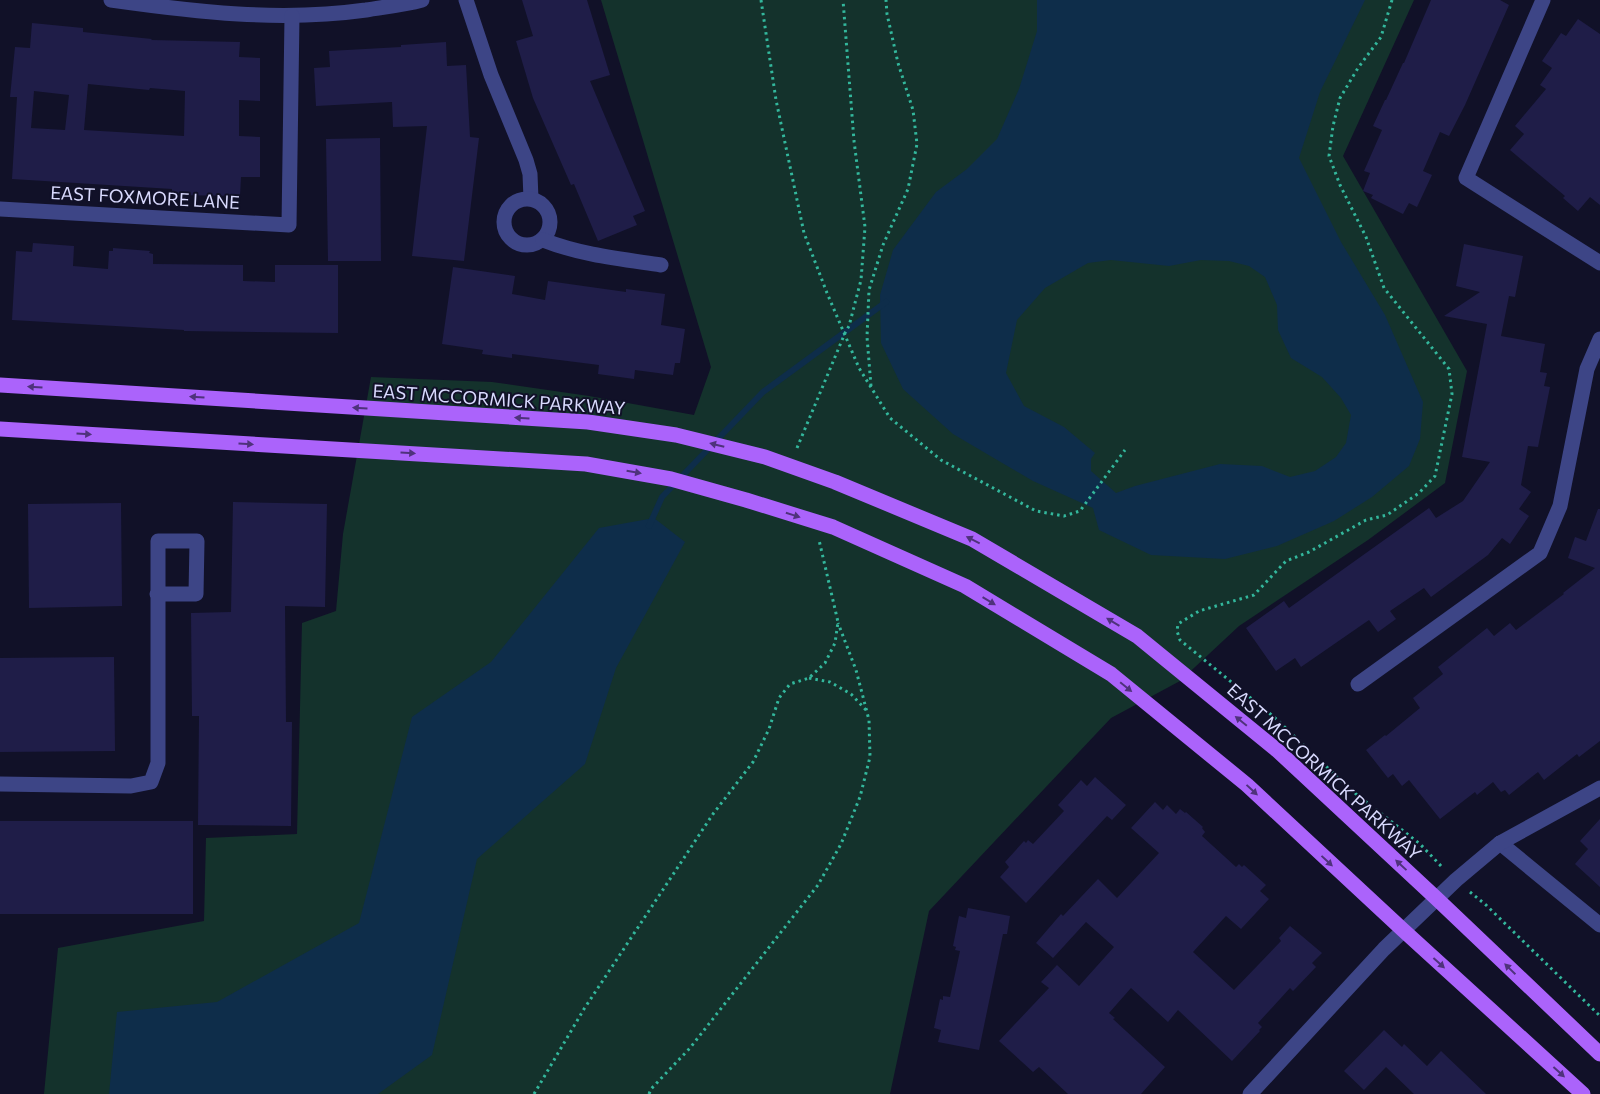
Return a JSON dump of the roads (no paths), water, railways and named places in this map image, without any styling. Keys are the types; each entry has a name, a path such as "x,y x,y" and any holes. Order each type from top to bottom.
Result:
{"main road":[{"name":"EAST MCCORMICK PARKWAY","path":"0,385 588,422 676,435 765,457 972,538 1137,636 1278,751 1600,1054"},
{"path":"0,429 586,464 670,479 833,527 965,586 1111,674 1247,785 1583,1094"}],"street":[{"path":"111,0 234,15 292,16 338,14 390,7 422,0"},
{"path":"466,0 491,75 526,160 530,174 531,199"},
{"path":"1544,0 1466,178 1600,263"},
{"name":"EAST FOXMORE LANE","path":"0,209 289,225 292,16"},
{"path":"531,199 542,204 548,210 550,226 548,234 543,240 528,246 520,245 512,241 504,228 505,214 508,208 521,200 531,199"},
{"path":"543,240 584,254 661,265"},
{"path":"1358,684 1540,553 1560,506 1587,369 1600,339"},
{"path":"0,784 131,786 151,782 158,763 157,594"},
{"path":"1250,1094 1403,930 1456,880 1500,843 1600,788"},
{"path":"1500,843 1600,925"}],"water":[{"path":"1037,0 1365,0 1320,92 1299,158 1341,242 1385,315 1423,402 1420,439 1409,466 1372,497 1334,521 1277,546 1225,559 1151,555 1099,530 1093,508 1033,481 953,434 903,389 881,343 880,295 893,250 936,192 967,169 997,139 1019,89 1037,31","holes":["1111,260 1169,266 1201,260 1229,261 1249,266 1265,277 1277,305 1278,330 1291,358 1322,377 1341,398 1351,415 1346,443 1336,457 1315,471 1290,477 1262,466 1220,464 1135,486 1116,493 1091,471 1091,459 1095,453 1064,427 1024,406 1006,373 1017,320 1045,288 1088,263"]},
{"path":"654,518 685,542 616,668 585,764 477,859 432,1055 378,1094 109,1094 117,1012 217,1002 359,923 412,717 491,662 599,528"}],"waterway":[{"path":"649,526 662,497 763,392 886,302"}]}
